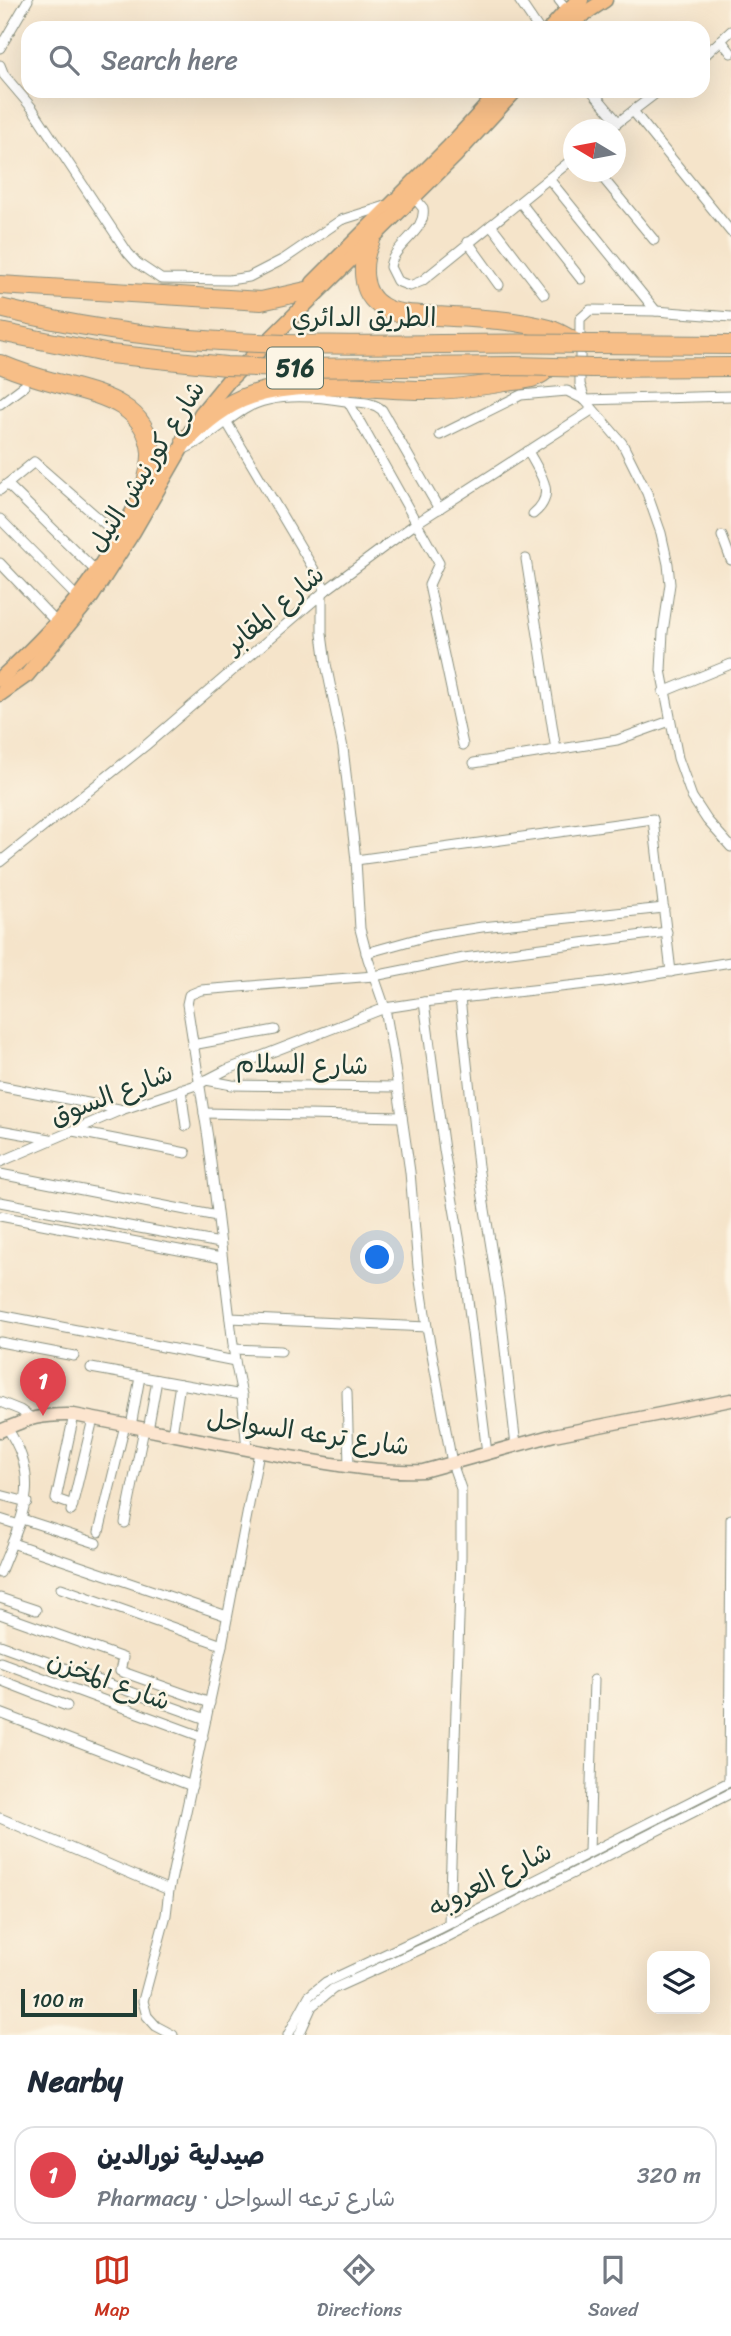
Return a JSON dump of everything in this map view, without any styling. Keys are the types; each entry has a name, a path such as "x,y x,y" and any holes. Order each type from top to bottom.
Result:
{"highway":[{"path":"370,240 365,252 364,279 374,300 380,306 395,313 478,319 548,328 584,344"},
{"path":"0,285 261,301 306,291"},
{"name":"الطريق الدائري","path":"0,308 96,328 221,342 731,345"},
{"name":"الطريق الدائري","path":"0,332 110,354 226,366 731,367"},
{"path":"0,364 38,378 107,396 128,410 144,430 149,442 151,455 142,495"},
{"path":"181,446 209,417 230,404 252,395 279,389 474,388 539,376 549,367"}],"main road":[{"path":"555,21 563,5 581,0"},
{"path":"574,21 605,0"},
{"name":"شارع كورنيش النيل","path":"0,694 27,675 32,659 97,572 202,397 449,147 494,98"},
{"name":"شارع كورنيش النيل","path":"0,678 32,659 102,582 201,414 228,381 455,156 509,98"},
{"name":"شارع ترعه السواحل","path":"4,1429 30,1417 74,1415 253,1450 401,1472 424,1471 593,1426 731,1399"}],"street":[{"path":"1,45 28,0"},
{"path":"519,0 533,21"},
{"path":"710,50 731,31"},
{"path":"721,40 731,53"},
{"path":"0,65 4,75 21,95"},
{"path":"24,98 128,253 137,263 161,279 229,280 249,277 284,258 341,220 390,204"},
{"path":"598,98 615,119"},
{"path":"622,119 650,98"},
{"path":"633,111 731,232"},
{"path":"413,196 422,206 424,216 391,260 390,267 397,281 410,286 416,284 563,167"},
{"path":"549,179 656,311"},
{"path":"606,182 654,240"},
{"path":"520,202 581,279"},
{"path":"491,225 544,294"},
{"path":"468,242 499,285"},
{"path":"731,317 656,311 590,310 580,319 580,384 585,400 622,443 632,459 661,533 668,564 670,584 661,652 663,692 678,758 692,797 707,820 731,847"},
{"path":"0,404 24,386"},
{"path":"440,435 521,395 567,391 585,400 731,396"},
{"path":"181,446 193,446 247,407 270,400 324,398 373,404 382,410 439,509"},
{"path":"348,401 439,563 429,585 463,745"},
{"name":"شارع المقابر","path":"0,862 145,746 324,592 415,524 592,410"},
{"path":"226,421 324,592 322,634 343,748 356,860 359,918 366,953 385,1009 410,1172 418,1267 427,1327 452,1463 461,1489 449,1923"},
{"path":"528,451 547,492 541,508 533,514"},
{"path":"97,572 3,487 32,462 119,536"},
{"path":"0,519 78,598"},
{"path":"722,536 731,561"},
{"path":"526,559 556,750"},
{"path":"0,563 57,623"},
{"path":"663,692 731,664"},
{"path":"474,763 617,740 670,721"},
{"path":"356,860 650,818 655,821 671,972"},
{"path":"366,953 430,935 469,929 664,908"},
{"path":"173,2035 156,2026 147,2016 143,2001 166,1915 169,1890 228,1616 253,1450 233,1349 202,1082 192,1045 188,995 192,992 374,976 464,958 667,932"},
{"path":"202,1082 237,1065 385,1009 731,962"},
{"path":"460,998 478,1166 499,1297 516,1446"},
{"path":"424,1002 444,1150 463,1260 487,1453"},
{"path":"192,1045 275,1030"},
{"name":"شارع السلام","path":"202,1082 244,1086 398,1087"},
{"name":"شارع السوق","path":"1,1161 121,1110 202,1082"},
{"path":"0,1086 121,1110"},
{"path":"181,1089 186,1126"},
{"path":"204,1113 402,1117"},
{"path":"0,1130 51,1140"},
{"path":"71,1130 186,1153"},
{"path":"0,1174 217,1216"},
{"path":"0,1202 219,1243"},
{"path":"0,1216 221,1258"},
{"path":"0,1315 235,1362"},
{"path":"230,1318 427,1327"},
{"path":"0,1342 74,1356"},
{"path":"233,1349 281,1351"},
{"path":"91,1368 242,1395"},
{"path":"99,1532 140,1377"},
{"path":"125,1523 158,1380"},
{"path":"172,1434 180,1384"},
{"path":"347,1392 349,1466"},
{"path":"0,1402 30,1417"},
{"path":"74,1415 56,1499 72,1508 93,1419"},
{"path":"0,1573 2,1561 12,1543 27,1502 28,1486 23,1455 4,1429"},
{"path":"0,1495 27,1502"},
{"path":"0,1520 20,1522 96,1543"},
{"path":"730,1781 731,1520"},
{"path":"12,1543 228,1616"},
{"path":"61,1588 222,1645"},
{"path":"0,1598 36,1610"},
{"path":"0,1614 123,1658 120,1671 210,1703"},
{"path":"0,1645 206,1719"},
{"name":"شارع المخزن","path":"0,1662 202,1737"},
{"path":"0,1680 67,1706"},
{"path":"590,1852 594,1680"},
{"path":"0,1713 192,1786"},
{"name":"شارع العروبه","path":"299,2035 312,2006 333,1989 441,1940 692,1807 730,1781"},
{"name":"شارع العروبه","path":"288,2035 301,2007 326,1982 439,1929 590,1852 692,1807 731,1793"},
{"path":"0,1818 169,1890"},
{"path":"439,1929 441,1940"}],"place":[{"name":"صيدلية نورالدين","path":"43,1416"}]}
